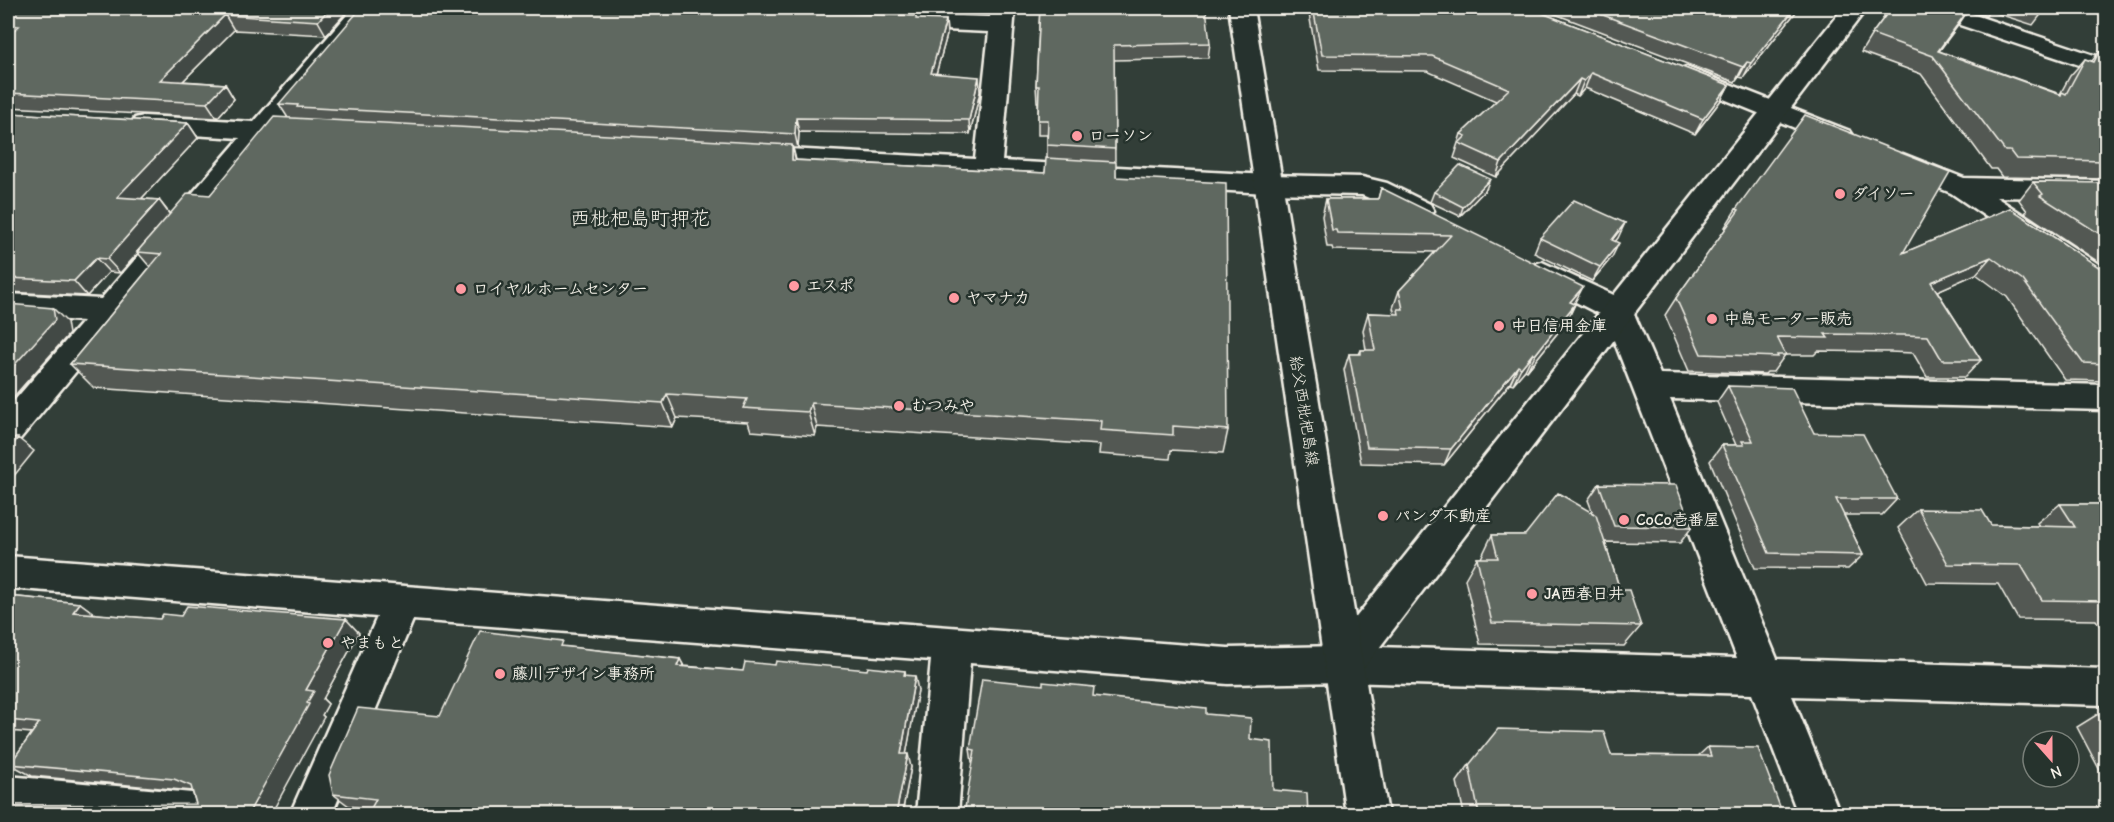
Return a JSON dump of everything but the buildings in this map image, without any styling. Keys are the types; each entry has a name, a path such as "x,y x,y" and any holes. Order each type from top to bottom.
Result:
{"street":[{"path":"8,430 365,8"},
{"name":"給父西枇杷島線","path":"1241,8 1367,814"},
{"path":"1343,664 1855,8"},
{"path":"1932,8 2106,67"},
{"path":"879,20 1002,16 988,169"},
{"path":"1660,65 1776,110 1961,187 2106,283"},
{"path":"123,123 332,134"},
{"path":"729,155 1268,184 1362,186 1377,189 1446,224"},
{"path":"1961,187 2106,190"},
{"path":"1517,259 1618,310 1819,814"},
{"path":"8,305 108,311"},
{"path":"1648,386 2106,397"},
{"path":"8,572 1228,666 1343,664 2106,687"},
{"path":"312,814 402,602"},
{"path":"937,814 952,644"},
{"path":"8,797 192,814"}],"place":[{"name":"ローソン","path":"1077,136"},
{"name":"ダイソー","path":"1840,194"},
{"name":"エスポ","path":"794,286"},
{"name":"ロイヤルホームセンター","path":"461,289"},
{"name":"ヤマナカ","path":"954,298"},
{"name":"中島モーター販売","path":"1712,319"},
{"name":"中日信用金庫","path":"1499,326"},
{"name":"むつみや","path":"899,406"},
{"name":"パンダ不動産","path":"1383,516"},
{"name":"CoCo壱番屋","path":"1624,520"},
{"name":"JA西春日井","path":"1532,594"},
{"name":"やまもと","path":"328,643"},
{"name":"藤川デザイン事務所","path":"500,674"}],"district":[{"name":"西枇杷島町押花","path":"640,218"}]}
